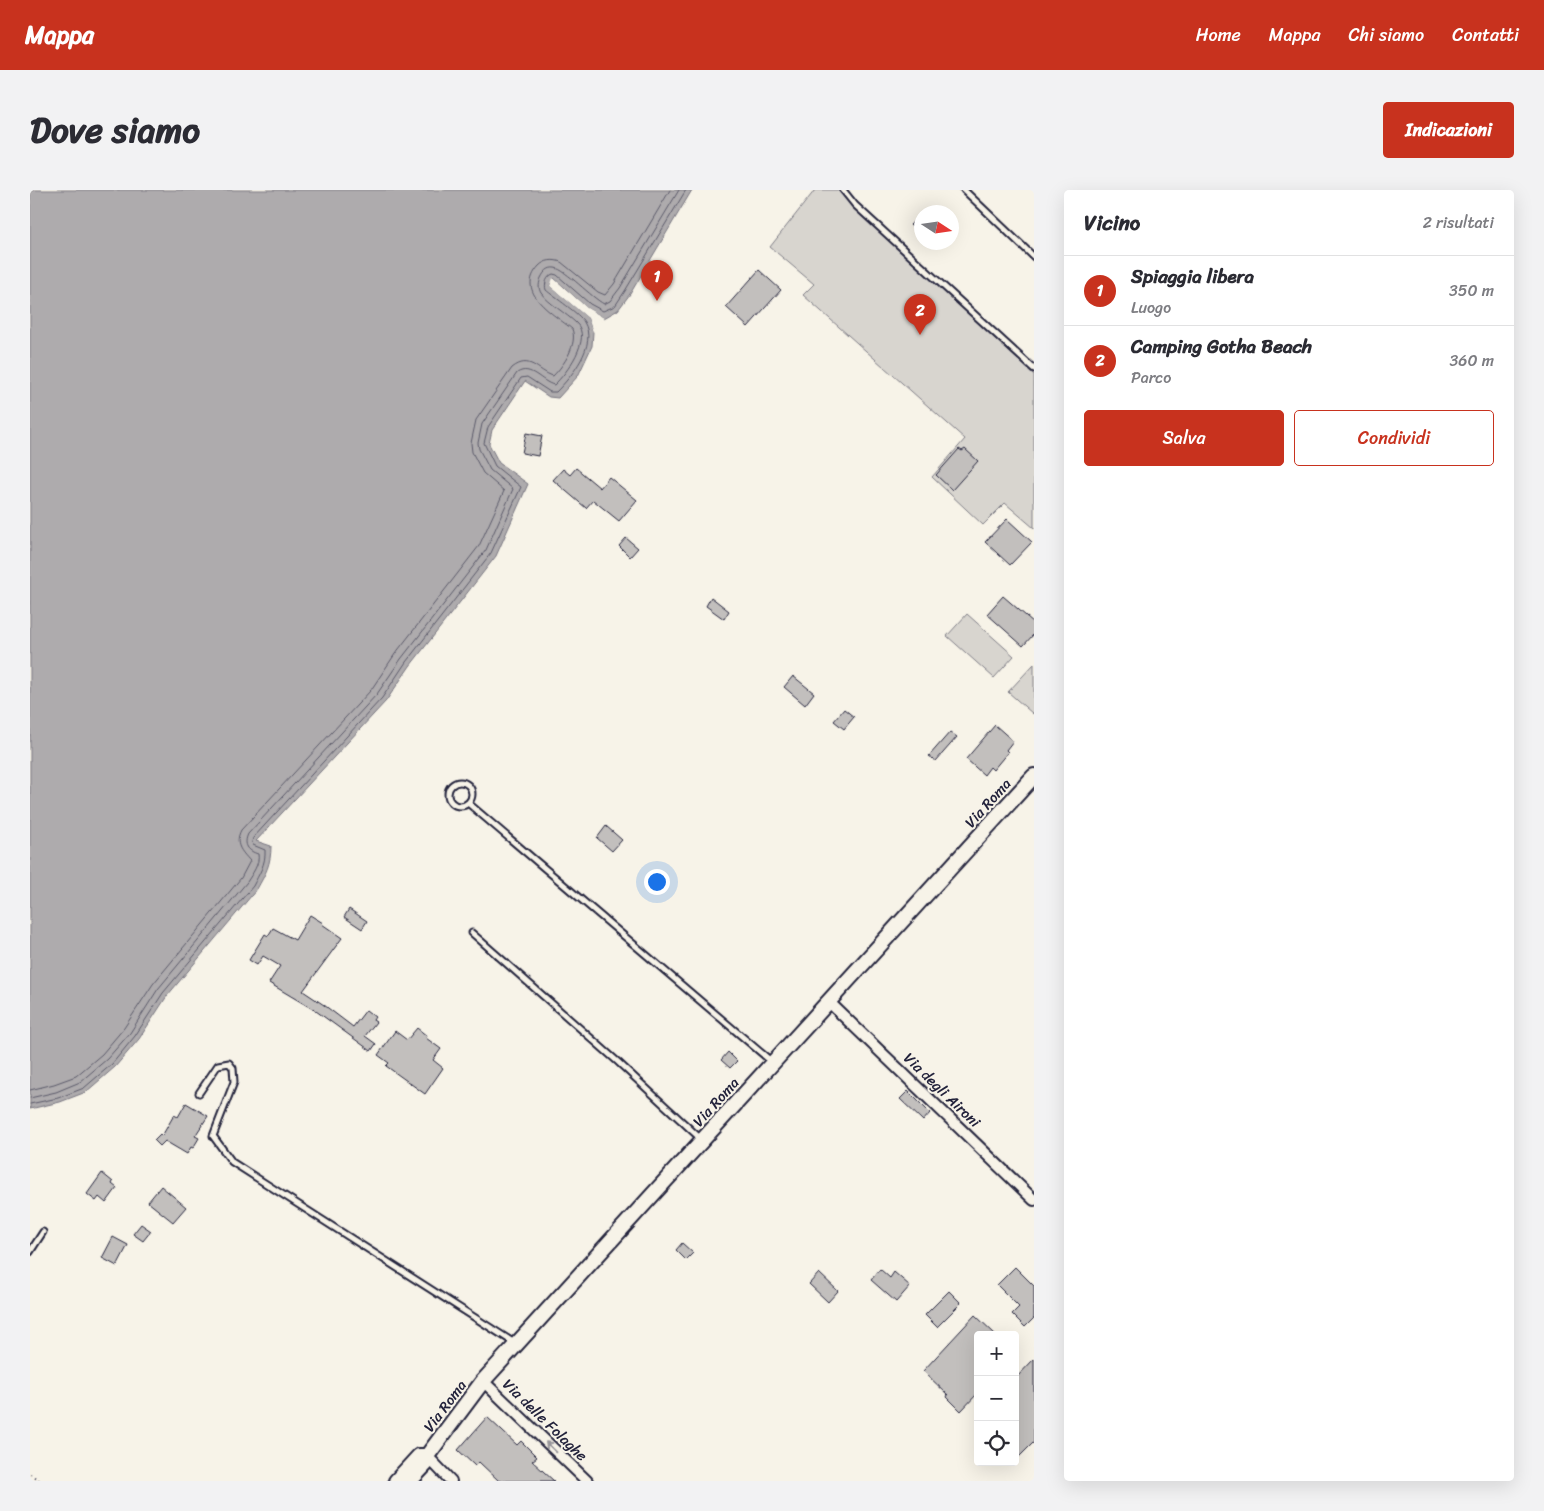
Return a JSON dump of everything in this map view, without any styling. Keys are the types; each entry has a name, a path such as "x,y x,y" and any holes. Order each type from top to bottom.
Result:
{"street":[{"name":"Via Roma","path":"410,1481 426,1464 428,1456 483,1381 1034,776"},
{"name":"Via degli Aironi","path":"829,1002 1034,1200"},
{"name":"Via delle Folaghe","path":"483,1381 586,1481"},
{"name":"Via Roma","path":"396,1481 419,1456 428,1456"},
{"path":"428,1456 451,1481"}],"lane":[{"path":"843,190 855,205 1034,369"},
{"path":"964,190 1034,257"},
{"path":"459,781 470,787 472,795 468,803 458,806 451,802 447,795 451,785 459,781"},
{"path":"468,803 774,1063"},
{"path":"472,933 703,1140"},
{"path":"199,1092 218,1065 229,1064 233,1068 234,1082 213,1136 232,1162 516,1345"},
{"path":"30,1252 43,1232"}],"path":[{"path":"30,1474 40,1481"}],"shaded area":[{"path":"815,190 837,190 1034,375 1034,528 1005,503 983,525 932,477 965,439 803,295 814,284 770,247"},
{"path":"967,614 1014,656 994,678 947,636"},
{"path":"1034,664 1034,713 1033,714 1008,692"}],"water":[{"path":"30,190 692,190 630,294 618,310 604,318 587,308 554,278 550,286 588,318 593,332 592,346 578,376 558,398 549,397 525,381 492,430 489,444 499,463 528,484 496,556 410,666 386,701 256,841 271,846 267,868 257,889 167,996 139,1039 115,1067 86,1092 60,1102 30,1109"}],"pier":[{"path":"553,278 587,308 604,318 602,320 586,310 554,282 553,285 590,316 595,330 593,332 588,318 550,286"}],"building":[{"path":"759,270 781,290 748,327 726,307"},
{"path":"526,433 542,436 538,456 522,453"},
{"path":"959,449 962,451 965,449 978,461 952,490 936,475"},
{"path":"576,468 600,488 609,477 637,500 619,521 593,500 586,508 553,480 563,469 570,475"},
{"path":"1007,519 1032,542 1010,565 985,542"},
{"path":"626,538 638,548 630,557 619,546"},
{"path":"1003,596 1034,623 1034,634 1023,646 987,614"},
{"path":"711,597 729,611 724,619 706,606"},
{"path":"793,676 814,693 805,705 784,687"},
{"path":"844,709 854,717 844,729 834,721"},
{"path":"995,725 1013,741 1006,750 1008,752 993,770 990,767 984,775 966,759"},
{"path":"950,732 957,737 936,761 929,756"},
{"path":"606,826 622,840 612,851 597,838"},
{"path":"349,909 367,921 362,929 344,917"},
{"path":"310,915 342,938 303,991 353,1027 366,1010 375,1017 373,1020 376,1022 365,1036 376,1044 371,1051 316,1011 269,983 280,966 263,956 257,965 249,960 265,934 268,936 273,928 295,940"},
{"path":"417,1028 427,1036 426,1038 441,1049 433,1060 443,1068 425,1094 386,1066 389,1063 378,1055 395,1031 407,1040"},
{"path":"728,1052 737,1061 730,1068 721,1060"},
{"path":"908,1091 930,1113 923,1121 900,1099"},
{"path":"186,1103 208,1116 195,1136 199,1138 187,1154 165,1141 160,1146 154,1140 160,1134 162,1136 174,1115 178,1117"},
{"path":"102,1173 117,1188 106,1203 99,1197 96,1201 87,1194"},
{"path":"161,1186 186,1207 173,1222 148,1202"},
{"path":"141,1224 151,1231 143,1241 133,1234"},
{"path":"113,1237 128,1245 117,1266 102,1258"},
{"path":"682,1243 693,1253 686,1260 676,1250"},
{"path":"1015,1267 1034,1286 1034,1318 1025,1327 1012,1314 1019,1307 997,1285"},
{"path":"880,1269 890,1278 894,1272 910,1286 896,1302 871,1280"},
{"path":"819,1273 838,1291 828,1302 809,1284"},
{"path":"949,1291 961,1303 937,1327 925,1315"},
{"path":"975,1315 992,1331 974,1331 974,1397 961,1411 947,1397 948,1395 923,1371"},
{"path":"1034,1359 1034,1442 1019,1457 1019,1376"},
{"path":"487,1417 517,1445 521,1441 537,1457 532,1461 554,1481 499,1481 479,1462 475,1466 458,1450"}],"place":[{"name":"Spiaggia libera","path":"657,301"},
{"name":"Camping Gotha Beach","path":"920,335"}]}
